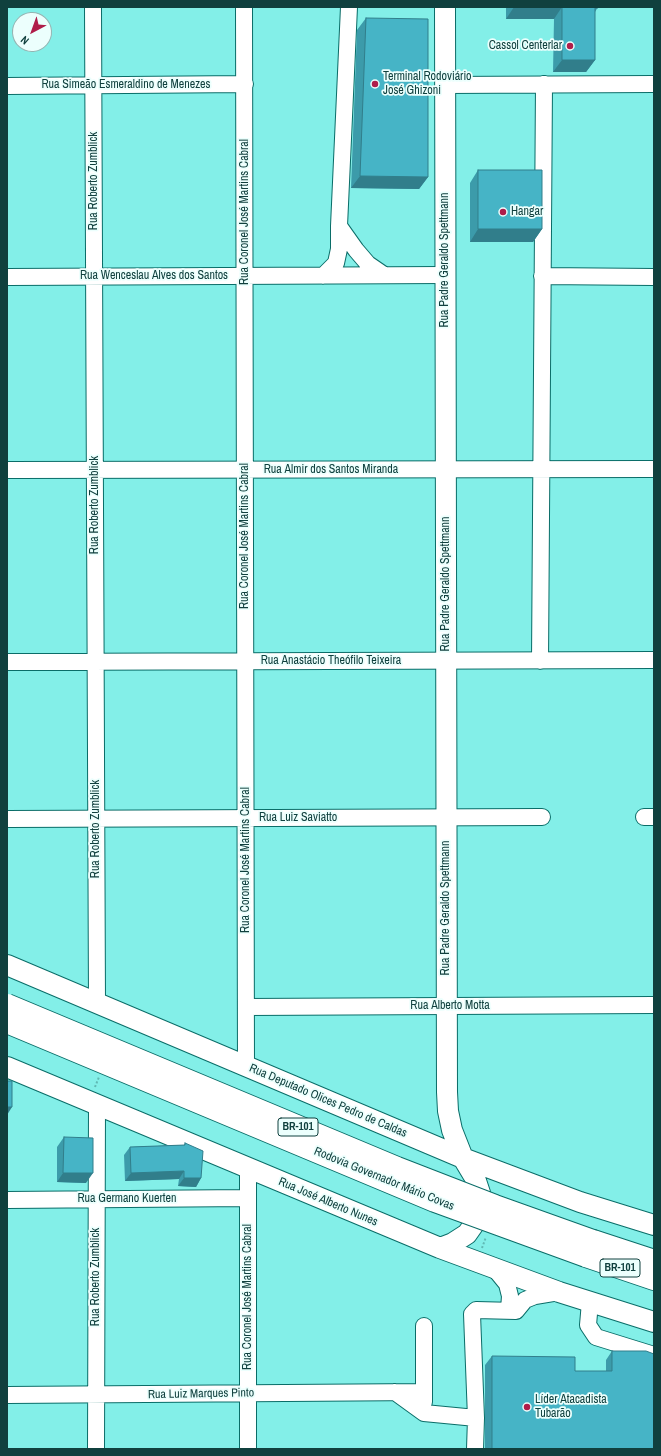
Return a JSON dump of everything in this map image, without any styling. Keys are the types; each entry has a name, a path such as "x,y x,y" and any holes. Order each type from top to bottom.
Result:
{"highway":[{"name":"Rodovia Governador Mário Covas","path":"7,1005 397,1168 496,1206 654,1279"},
{"name":"Rodovia Governador Mário Covas","path":"7,1022 435,1201 590,1249 654,1261"}],"main road":[{"name":"Rua Padre Geraldo Spettmann","path":"440,1248 453,1244 467,1234 474,1224 480,1209 480,1193 475,1178 463,1158 452,1130 448,1111 446,1006 445,7"},
{"name":"Rua Deputado Olices Pedro de Caldas","path":"7,965 463,1158 580,1202 654,1225"},
{"name":"Rua José Alberto Nunes","path":"7,1067 440,1248 559,1292 654,1322"}],"street":[{"name":"Rua Roberto Zumblick","path":"93,7 97,1003"},
{"name":"Rua Coronel José Martins Cabral","path":"244,7 246,1066"},
{"path":"323,276 336,263 339,249 349,7"},
{"name":"Rua Simeão Esmeraldino de Menezes","path":"7,86 245,84"},
{"path":"540,661 544,84"},
{"path":"445,85 654,84"},
{"path":"339,226 368,264 384,276"},
{"name":"Rua Wenceslau Alves dos Santos","path":"7,277 445,275"},
{"path":"542,276 654,277"},
{"name":"Rua Almir dos Santos Miranda","path":"7,470 654,469"},
{"name":"Rua Anastácio Theófilo Teixeira","path":"7,662 654,660"},
{"name":"Rua Luiz Saviatto","path":"7,820 542,818"},
{"name":"Rua Alberto Motta","path":"246,1007 654,1005"},
{"name":"Rua Roberto Zumblick","path":"96,1449 97,1105"},
{"name":"Rua Coronel José Martins Cabral","path":"248,1168 248,1449"},
{"name":"Rua Germano Kuerten","path":"7,1200 248,1198"},
{"path":"494,1268 507,1284 512,1310"},
{"path":"475,1449 476,1418 472,1314 476,1310 512,1310 525,1300 534,1296 559,1292"},
{"path":"590,1302 588,1325 596,1337 654,1355"},
{"path":"424,1326 424,1413"},
{"path":"395,1392 424,1413 476,1418"},
{"name":"Rua Luiz Marques Pinto","path":"7,1395 424,1392"}],"building":[{"path":"562,7 598,7 595,8 595,60 562,60"},
{"path":"366,18 428,19 428,177 360,176"},
{"name":"Hangar","path":"478,170 542,170 542,229 478,229"},
{"path":"7,1081 12,1081 12,1107 7,1107"},
{"path":"64,1137 93,1138 93,1173 63,1173"},
{"path":"185,1143 203,1151 201,1178 184,1178 184,1171 131,1173 130,1147 185,1145"},
{"path":"612,1351 646,1351 654,1354 654,1449 492,1449 492,1356 575,1357 575,1371 612,1371"}],"place":[{"name":"Cassol Centerlar","path":"570,46"},
{"name":"Terminal Rodoviário José Ghizoni","path":"375,84"},
{"name":"Hangar","path":"503,212"},
{"name":"Líder Atacadista Tubarão","path":"527,1407"}]}
